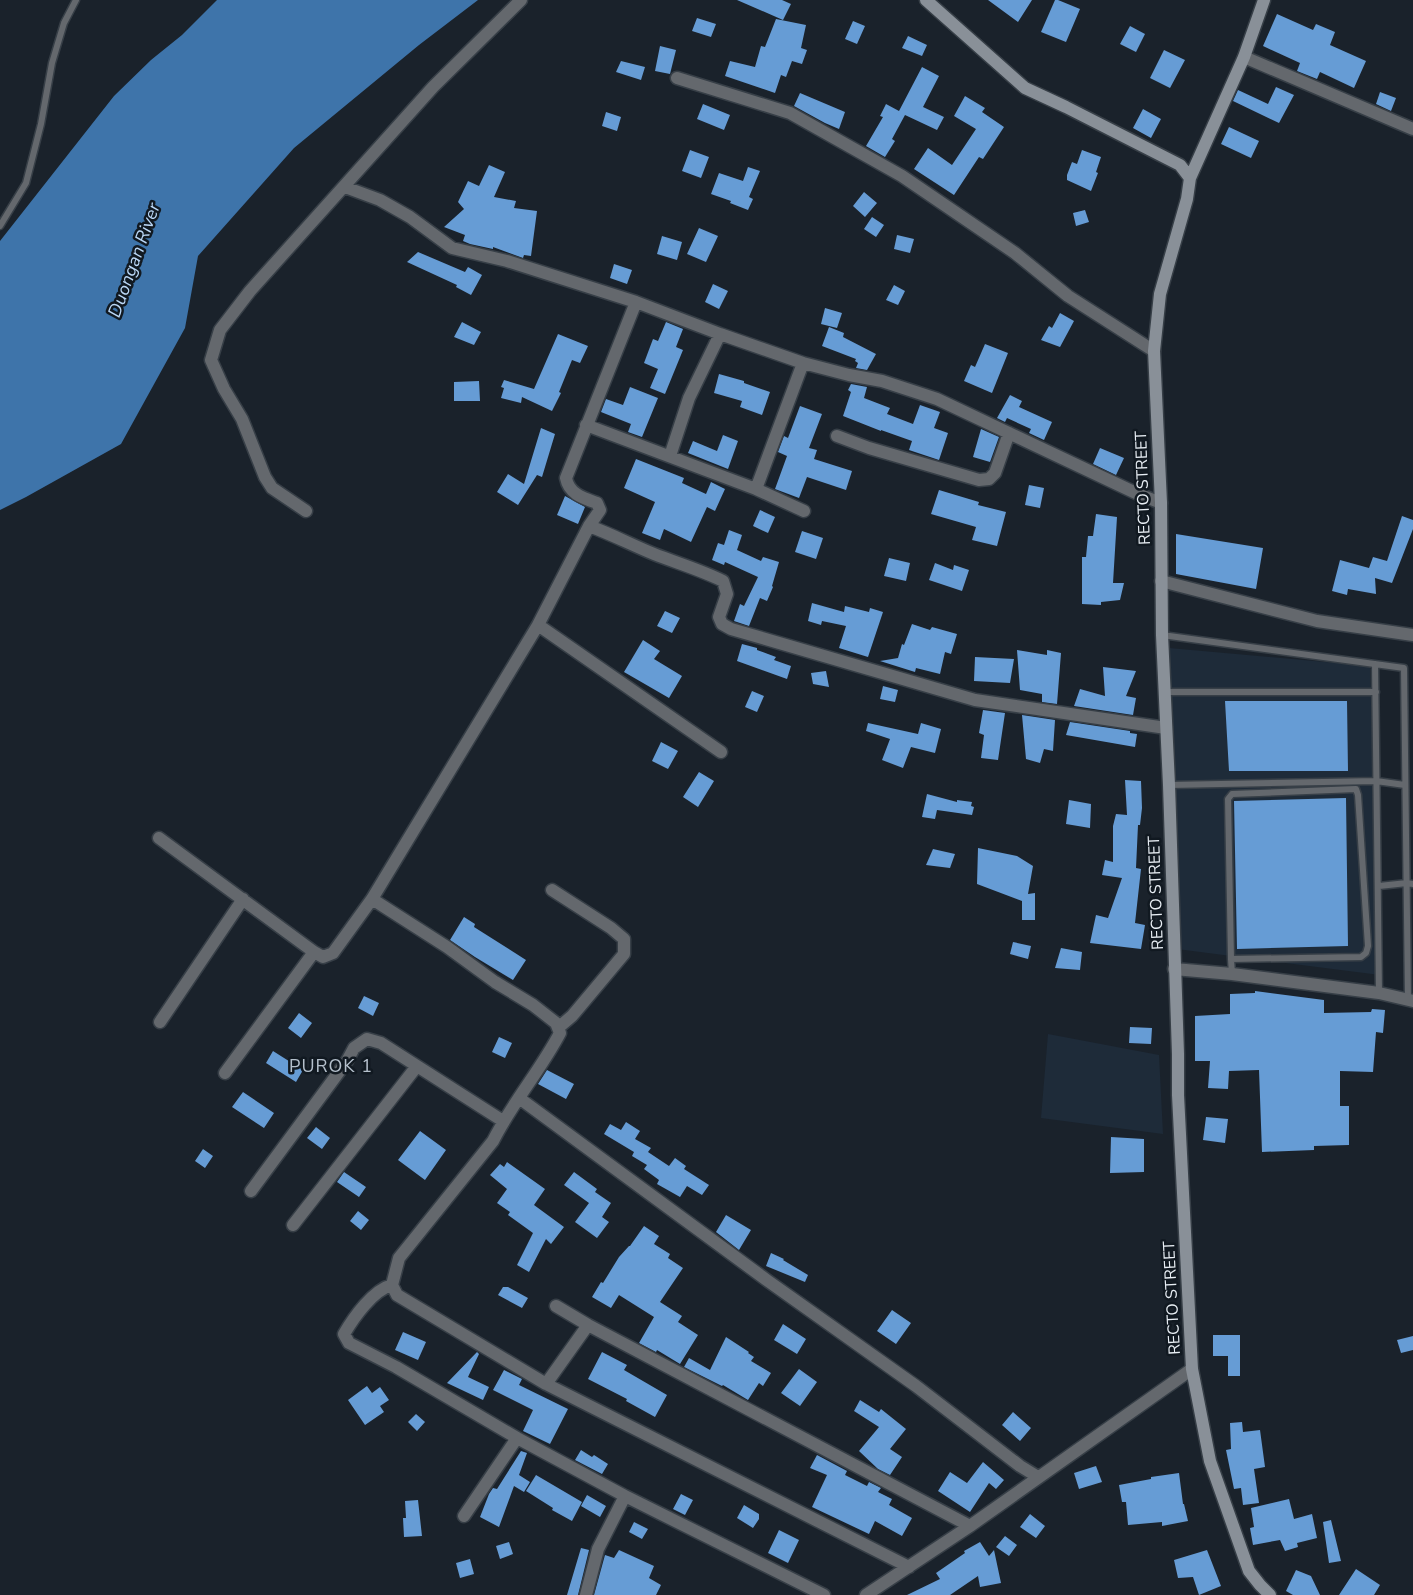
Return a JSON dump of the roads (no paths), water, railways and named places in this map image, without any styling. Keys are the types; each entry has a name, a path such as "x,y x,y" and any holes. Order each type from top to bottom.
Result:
{"street":[{"path":"306,510 272,488 242,419 224,389 211,360 220,330 250,291 433,87 521,0"},
{"name":"RECTO STREET","path":"1264,0 1244,57 1190,178 1187,199 1160,294 1154,351 1162,503 1162,635 1169,784 1178,1105 1192,1369 1210,1461 1249,1571 1270,1595"},
{"path":"931,1 1025,88 1180,165 1190,178"},
{"path":"1244,57 1413,129"},
{"path":"677,78 790,113 902,176 1016,254 1068,296 1154,351"},
{"path":"345,186 380,200 410,217 452,248 506,261 636,302 803,363 882,381 937,399 1138,494 1162,503"},
{"path":"160,838 314,952 323,957 333,953 372,898 538,625 589,526 600,510 597,503 580,497 573,492 567,486 566,478 636,302"},
{"path":"670,456 689,398 720,334"},
{"path":"756,489 803,363"},
{"path":"586,425 756,489 804,512"},
{"path":"837,436 869,448 979,480 989,479 995,473 1009,433"},
{"path":"589,526 724,581 727,594 718,617 722,624 730,629 976,700 1166,728"},
{"path":"1161,581 1317,621 1413,635"},
{"path":"538,625 720,752"},
{"path":"552,890 611,928 624,939 624,954 572,1016 558,1028"},
{"path":"372,898 495,982 533,1005 556,1023 560,1033 548,1056 503,1121 493,1141 399,1258 392,1285 398,1295 546,1384 910,1566"},
{"path":"160,1022 243,899"},
{"path":"225,1073 314,952"},
{"path":"1174,969 1232,974 1379,993 1410,1000"},
{"path":"252,1191 347,1061 354,1048 367,1039 381,1043 503,1121"},
{"path":"293,1225 417,1066"},
{"path":"519,1098 768,1281 916,1386 1020,1466 1038,1477"},
{"path":"392,1285 383,1287 354,1318 344,1334 349,1343 396,1367 517,1438 625,1496 824,1595"},
{"path":"556,1306 588,1325 970,1526"},
{"path":"546,1384 588,1325"},
{"path":"866,1595 970,1526 1192,1369"},
{"path":"464,1516 517,1438"},
{"path":"586,1595 598,1549 625,1496"}],"lane":[{"path":"0,226 26,183 41,124 52,63 64,23 76,0"},
{"path":"1162,635 1404,668 1405,785 1410,883 1410,1000"},
{"path":"1375,664 1379,993"},
{"path":"1164,692 1376,692"},
{"path":"1169,784 1376,781 1405,785"},
{"path":"1231,959 1360,957 1366,953 1368,936 1358,795 1356,789 1232,794 1228,799 1231,959 1232,974"},
{"path":"1379,886 1410,883"}],"water":[{"name":"Duongan River","path":"217,0 478,0 419,45 294,148 198,256 185,328 121,444 0,510 0,241 114,96 151,60 182,35"}],"district":[{"name":"PUROK 1","path":"331,1066"}]}
